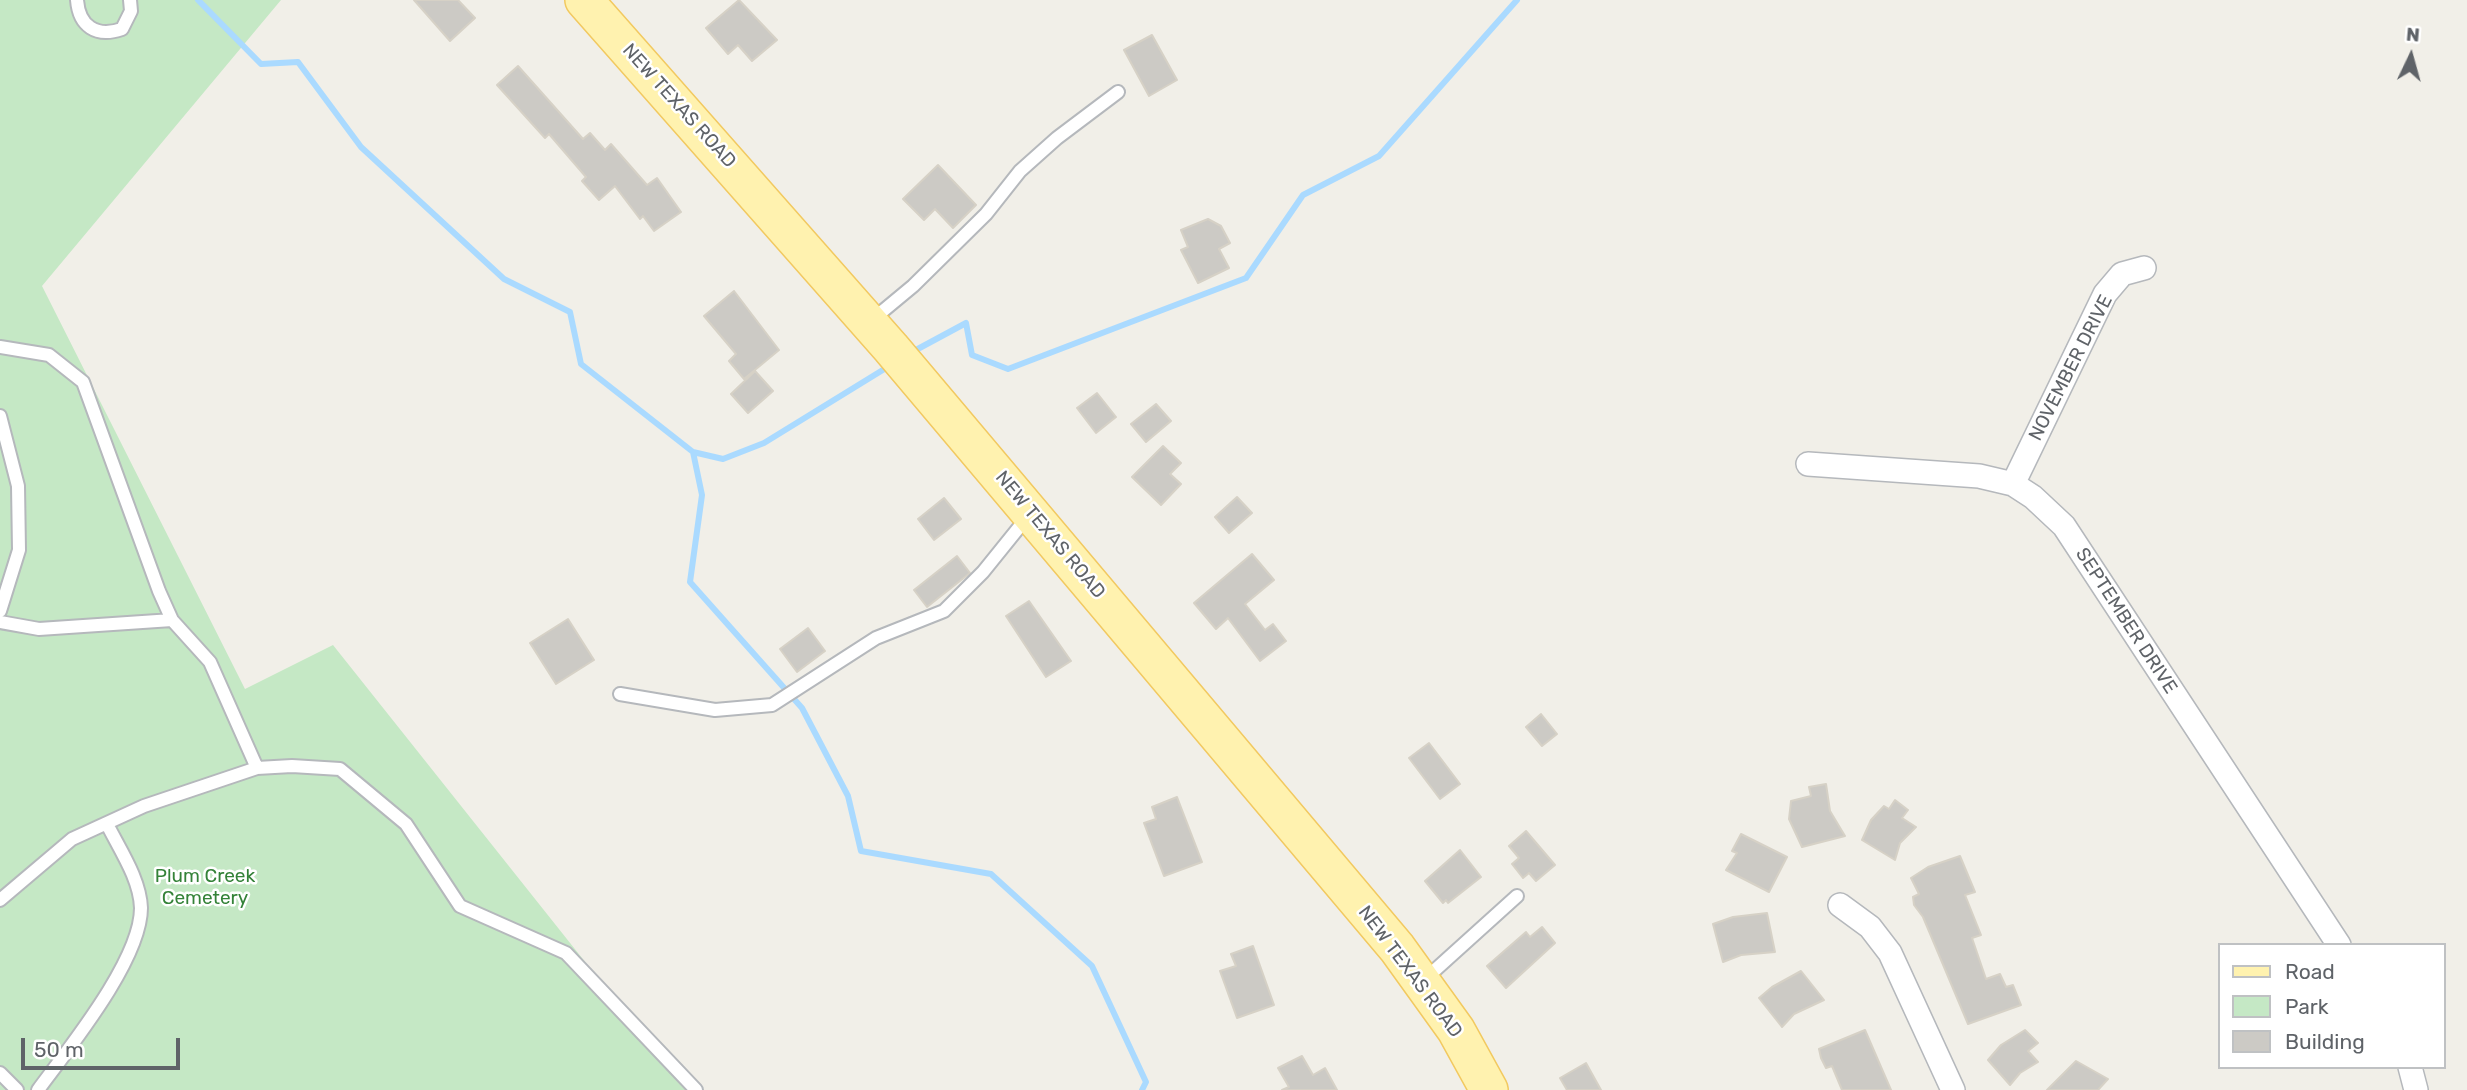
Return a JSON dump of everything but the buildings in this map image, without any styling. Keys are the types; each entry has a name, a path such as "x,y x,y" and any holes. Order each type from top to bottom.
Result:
{"main road":[{"name":"NEW TEXAS ROAD","path":"583,0 869,323 1397,948 1455,1030 1489,1090"}],"street":[{"name":"NOVEMBER DRIVE","path":"2013,484 2105,294 2122,274 2144,268"},
{"name":"SEPTEMBER DRIVE","path":"1808,464 1979,476 2013,484 2033,497 2064,526 2338,943"},
{"path":"1840,905 1870,927 1890,953 1953,1090"},
{"path":"2411,1069 2416,1090"}],"lane":[{"path":"77,0 78,15 86,26 110,33 122,29 131,11 130,0"},
{"path":"869,323 913,286 986,214 1020,171 1057,138 1118,92"},
{"path":"0,347 49,355 83,382 172,620 210,662 257,768"},
{"path":"0,416 18,486 19,550 0,611"},
{"path":"620,694 715,710 772,705 876,638 944,611 983,572 1031,513"},
{"path":"0,622 39,629 172,620"},
{"path":"0,900 62,846 144,806 257,768 340,769 406,824 460,906 566,953 696,1090"},
{"path":"38,1090 91,1017 131,948 139,928 141,907 137,884 107,824"},
{"path":"1421,982 1517,896"},
{"path":"0,1073 17,1090"}],"green space":[{"name":"Plum Creek Cemetery","path":"0,0 281,0 42,286 245,689 333,645 687,1090 0,1090"}],"waterway":[{"path":"198,0 261,64 298,62 361,147 504,279 570,312 581,364 693,452 723,459 764,443 886,368"},
{"path":"914,351 966,323 972,355 1008,369 1246,278 1303,195 1379,156 1517,0"},
{"path":"693,452 702,495 690,582 802,708 848,796 861,851 991,874 1092,966 1146,1082 1142,1090"}]}
